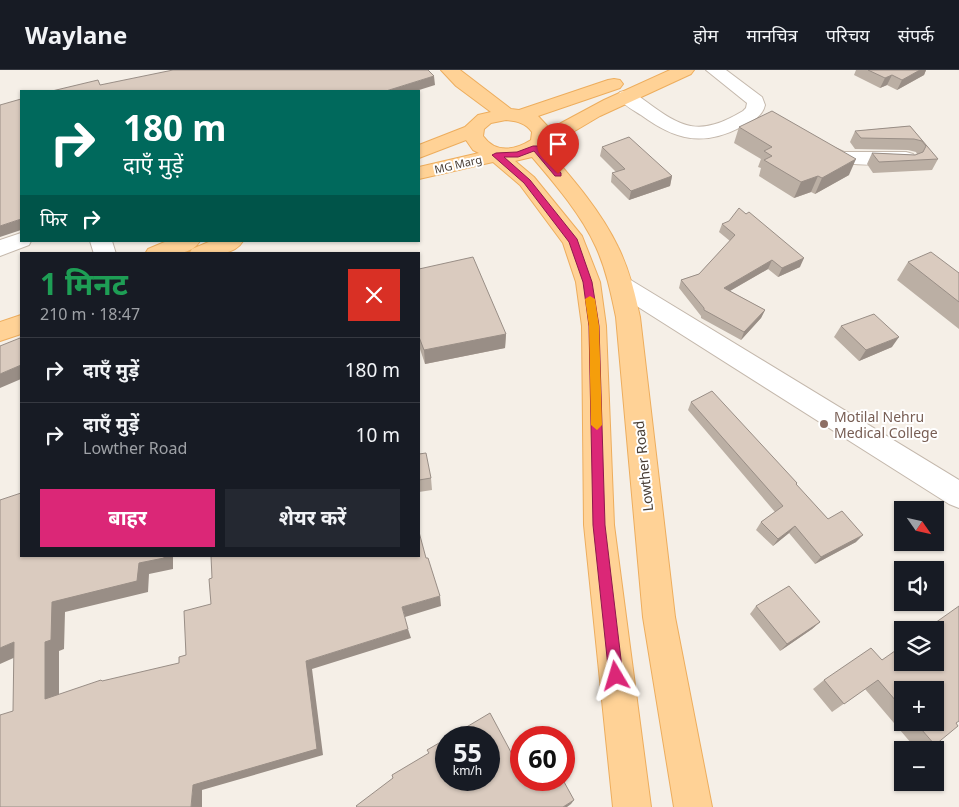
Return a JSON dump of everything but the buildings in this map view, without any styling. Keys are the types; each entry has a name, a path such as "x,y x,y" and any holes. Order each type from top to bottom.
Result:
{"main road":[{"path":"420,152 477,126 488,117 513,115 592,93 650,70"},
{"path":"496,155 518,154 538,146 567,126 626,96 685,70"},
{"path":"456,76 513,115 535,122 540,127 543,138 538,146"},
{"path":"456,76 476,106 477,126 475,142 480,148 496,155 527,181 574,241 588,282 594,326 599,525 632,807"},
{"name":"Lowther Road","path":"538,146 602,238 621,285 628,317 658,617 693,807"},
{"name":"MG Marg","path":"420,173 496,155"},
{"path":"161,252 186,242"},
{"path":"205,252 230,242"},
{"path":"0,313 20,305"},
{"path":"0,332 20,324"}],"street":[{"path":"626,96 670,126 698,134 710,133 753,113 764,112 756,101 715,70"},
{"path":"800,135 840,157 908,158"},
{"path":"0,249 20,240"},
{"path":"621,285 959,496"}],"slow traffic":[{"path":"590,299 594,326 597,425"}],"place":[{"name":"Motilal Nehru Medical College","path":"824,424"}],"route":[{"path":"558,174 535,148 518,154 496,155 527,181 574,241 588,282 594,326 599,525 616,676"}]}
